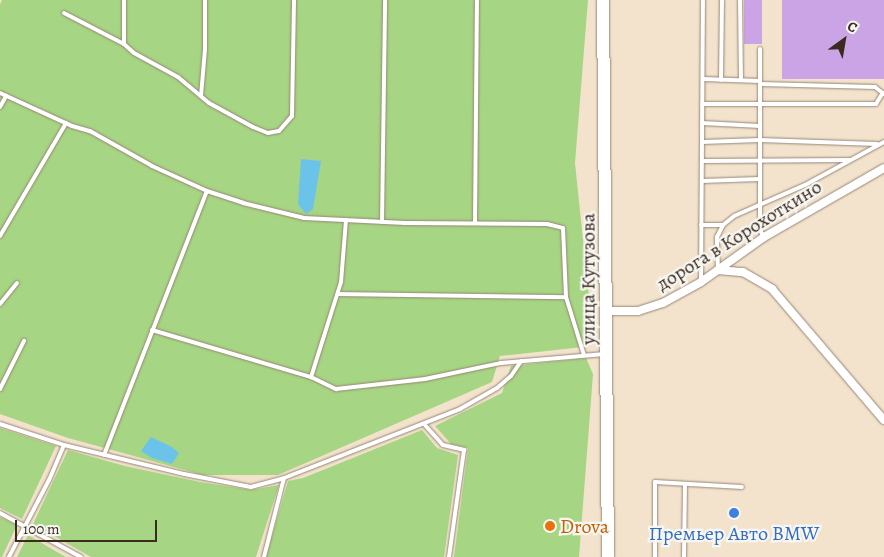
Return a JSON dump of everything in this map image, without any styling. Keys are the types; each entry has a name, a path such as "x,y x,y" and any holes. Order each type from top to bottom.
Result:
{"main road":[{"name":"улица Кутузова","path":"603,0 608,557"}],"street":[{"name":"дорога в Корохоткино","path":"606,311 638,311 663,303 701,282 764,237 884,168"},
{"path":"718,270 743,272 757,278 772,289 884,420"}],"lane":[{"path":"124,0 124,44"},
{"path":"201,96 205,49 205,0"},
{"path":"64,13 124,44 134,53 178,78 201,96 253,127 268,133 280,131 292,116 294,0"},
{"path":"382,222 385,0"},
{"path":"475,223 476,0"},
{"path":"701,282 703,0"},
{"path":"721,80 722,0"},
{"path":"740,0 741,80"},
{"path":"760,49 759,206 760,230 764,237"},
{"path":"702,104 876,104 883,94 875,87 741,80 703,80"},
{"path":"0,93 66,123 90,131 152,166 207,191 243,203 304,218 382,222 548,224 564,228 566,297 584,355"},
{"path":"0,108 6,96"},
{"path":"0,236 66,123"},
{"path":"702,124 760,126"},
{"path":"702,142 760,140 882,143"},
{"path":"718,270 717,237 723,225 734,216 805,185 882,143"},
{"path":"702,161 760,159 850,160"},
{"path":"702,180 759,179"},
{"path":"104,455 207,191"},
{"path":"311,377 341,282 346,220"},
{"path":"701,225 723,225"},
{"path":"0,304 17,283"},
{"path":"338,294 566,297"},
{"path":"152,330 311,377 336,389 425,379 501,363 607,354"},
{"path":"0,389 24,341"},
{"path":"0,424 64,445 184,474 250,487 284,478 460,409 497,388 510,376 521,361"},
{"path":"424,424 444,446 464,450 449,557"},
{"path":"9,557 49,480 64,445"},
{"path":"264,557 284,478"},
{"path":"655,557 655,482 742,487"},
{"path":"684,557 685,484"},
{"path":"0,513 81,557"}],"green space":[{"path":"2,0 588,0 575,163 592,326 598,332 583,347 500,356 492,382 278,475 203,475 68,438 0,414 0,5"},
{"path":"586,358 593,374 579,557 454,557 468,448 451,444 435,426 502,393 511,366"},
{"path":"0,428 56,446 22,519 0,508"},
{"path":"422,430 437,448 458,455 444,557 266,557 288,481 303,478"},
{"path":"68,450 125,466 200,482 251,490 279,485 256,557 91,557 33,524"},
{"path":"0,517 17,525 2,557 0,557"},
{"path":"28,535 57,552 66,557 17,557"}],"water":[{"path":"301,159 321,161 313,209 306,214 298,204"},
{"path":"151,437 172,447 179,453 172,464 152,458 141,451"}],"building":[{"path":"744,0 762,0 762,44 744,44"},
{"path":"782,0 884,0 884,79 782,79"}],"place":[{"name":"Премьер Авто BMW","path":"734,513"},
{"name":"Drova","path":"550,526"}]}
